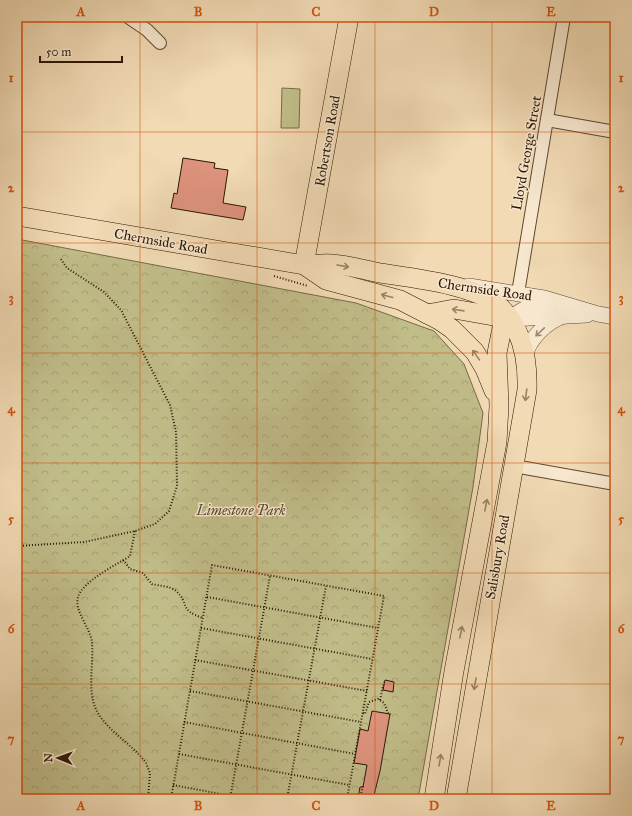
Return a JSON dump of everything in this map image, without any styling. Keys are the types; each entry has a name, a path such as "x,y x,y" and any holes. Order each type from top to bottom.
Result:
{"main road":[{"name":"Robertson Road","path":"304,265 349,17"},
{"name":"Chermside Road","path":"17,216 304,265 332,264 434,282"},
{"name":"Chermside Road","path":"304,265 326,280 400,300 425,312 454,309 510,318"},
{"name":"Salisbury Road","path":"434,282 481,296 501,308 510,318 520,339 528,373 527,390 456,799"},
{"name":"Salisbury Road","path":"425,312 452,329 475,352 490,380 499,417"},
{"name":"Salisbury Road","path":"434,799 454,671 493,462 499,417 497,354 502,328 510,318"},
{"path":"493,462 514,466"}],"street":[{"path":"128,17 147,30 160,43"},
{"name":"Lloyd George Street","path":"518,294 564,17"},
{"path":"548,120 615,132"},
{"name":"Chermside Road","path":"434,282 544,298 567,311"},
{"path":"525,356 533,339 548,324 567,311"},
{"name":"Chermside Road","path":"510,318 567,311 615,317"},
{"path":"514,466 615,484"}],"path":[{"path":"17,546 84,542 135,531 154,524 169,511 177,486 178,458 174,418 170,405 121,310 104,292 67,268 60,258"},
{"path":"135,531 130,556 102,573 82,588 78,598 79,608 92,642 92,695 97,712 146,763 150,773 148,799"},
{"path":"123,560 130,569 144,573 152,584 173,588 177,591 185,608 190,614 203,618"},
{"path":"171,799 212,565 384,596 347,799"},
{"path":"230,797 270,576"},
{"path":"287,799 326,585"},
{"path":"207,597 378,628"},
{"path":"201,628 372,659"},
{"path":"195,660 367,691"},
{"path":"380,700 384,682"},
{"path":"190,691 361,722"},
{"path":"362,713 365,714 369,702 375,699 380,700 386,706 388,713 391,714"},
{"path":"184,722 355,754"},
{"path":"179,754 349,785"},
{"path":"173,785 247,799"},
{"path":"360,799 363,786"}],"green space":[{"path":"282,88 300,89 299,128 281,128"},
{"name":"Limestone Park","path":"17,239 356,303 434,331 464,364 483,413 473,487 418,799 17,799"}],"building":[{"path":"183,158 215,163 214,168 228,170 223,203 246,207 243,220 171,208 174,193 177,194"},
{"path":"385,680 394,682 393,692 383,690"},
{"path":"372,711 390,714 380,771 373,799 358,799 360,787 363,787 367,765 354,763 360,729 368,731"}]}
